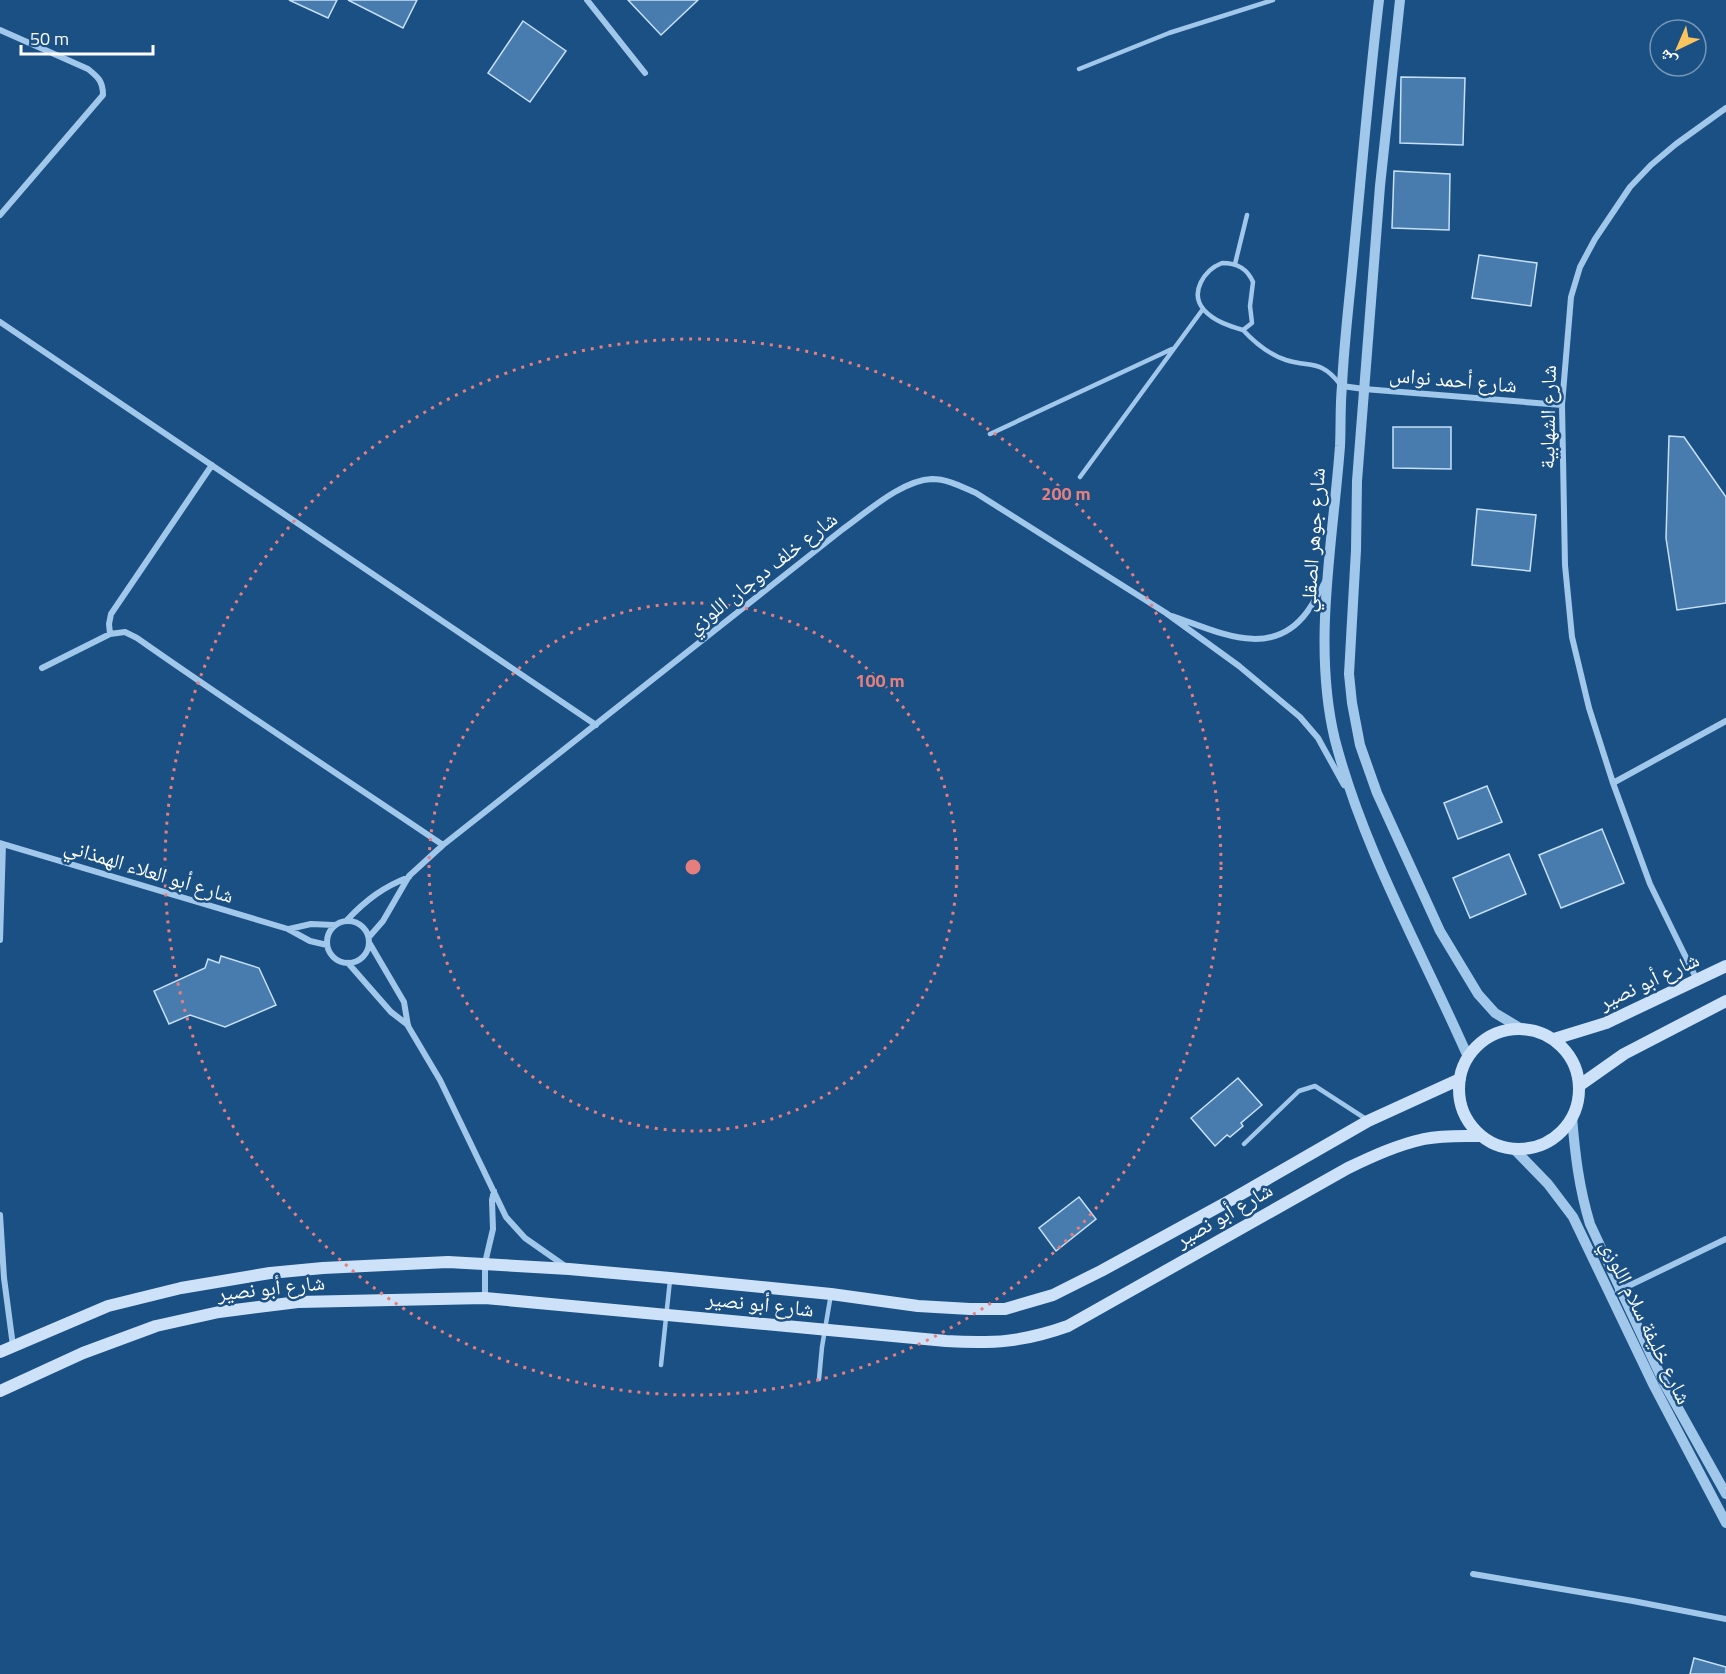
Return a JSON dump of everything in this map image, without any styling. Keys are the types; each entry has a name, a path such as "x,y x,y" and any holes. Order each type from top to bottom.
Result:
{"main road":[{"name":"شارع أبو نصير","path":"1554,1039 1606,1023 1726,966"},
{"path":"1580,1085 1624,1054 1726,1001"},
{"path":"1520,1028 1538,1031 1554,1039 1567,1052 1576,1067 1580,1085 1577,1105 1572,1117 1554,1138 1535,1147 1514,1149 1496,1145 1481,1136 1470,1124 1459,1094 1460,1079 1468,1057 1482,1041 1500,1032 1520,1028"},
{"name":"شارع أبو نصير","path":"0,1352 108,1306 181,1288 270,1273 448,1262 670,1278 831,1294 918,1306 1005,1309 1053,1295 1101,1271 1229,1201 1368,1120 1460,1079"},
{"name":"شارع أبو نصير","path":"0,1391 109,1342 178,1320 219,1312 298,1302 485,1298 977,1343 1008,1342 1039,1336 1068,1326 1255,1219 1348,1168 1387,1150 1424,1139 1481,1136"}],"street":[{"path":"587,0 645,73"},
{"name":"شارع جوهر الصقلي","path":"1379,0 1342,386 1340,445 1328,576 1325,642 1329,702 1336,740 1355,804 1396,904 1468,1057"},
{"name":"شارع جوهر الصقلي","path":"1400,0 1380,186 1357,482 1356,550 1349,674 1352,702 1360,745 1377,793 1440,931 1478,994 1495,1012 1520,1028"},
{"path":"0,30 88,69 103,84 103,95 0,215"},
{"name":"شارع الشهابية","path":"1698,981 1650,884 1613,783 1589,708 1572,637 1565,566 1562,405 1570,297 1580,267 1594,239 1630,187 1651,165 1726,108"},
{"path":"0,322 596,724"},
{"name":"شارع أحمد نواس","path":"1342,386 1562,405"},
{"path":"110,634 111,614 212,465"},
{"name":"شارع خلف دوجان اللوزي","path":"369,937 383,921 409,876 443,845 843,529 898,490 915,482 933,479 953,482 976,493 1166,613 1239,666 1300,717 1318,738 1355,804"},
{"name":"شارع خلف دوجان اللوزي","path":"1166,613 1238,639 1270,638 1288,631 1307,613 1328,576"},
{"path":"42,668 110,634 125,632 443,845"},
{"path":"1613,783 1726,721"},
{"path":"0,940 1,844"},
{"name":"شارع أبو العلاء الهمذاني","path":"1,844 288,929 310,941 327,945"},
{"name":"شارع خلف دوجان اللوزي","path":"347,920 375,893 409,876"},
{"path":"347,920 361,924 369,937 370,944 368,952 362,958 348,963 334,958 327,945 334,925 347,920"},
{"name":"شارع أبو العلاء الهمذاني","path":"288,929 310,924 334,925"},
{"path":"370,944 405,1002 408,1026"},
{"path":"348,963 391,1012 408,1026 440,1080 506,1216 518,1231 541,1251 569,1269"},
{"name":"شارع خليفة سلام اللوزي","path":"1572,1117 1581,1197 1615,1293 1654,1386 1726,1523"},
{"name":"شارع خليفة سلام اللوزي","path":"1514,1149 1548,1184 1573,1217 1726,1494"},
{"path":"485,1298 485,1263 493,1229 494,1191"},
{"path":"0,1215 4,1278 13,1346"},
{"path":"1615,1293 1726,1239"},
{"path":"1473,1574 1724,1617"}],"lane":[{"path":"1079,69 1169,33 1273,0"},
{"path":"1236,264 1246,215"},
{"path":"1243,330 1252,323 1250,306 1253,282 1246,271 1236,264 1216,266 1205,275 1199,288 1198,295 1203,309 1218,320 1243,330 1274,355 1285,360 1324,368 1342,386"},
{"path":"1080,477 1203,309"},
{"path":"990,434 1175,348"},
{"path":"1244,1144 1299,1091 1315,1086 1368,1120"},
{"path":"660,1365 670,1278"},
{"path":"819,1379 831,1294"}],"building":[{"path":"289,0 337,0 328,18"},
{"path":"348,0 417,0 403,28"},
{"path":"628,0 698,0 661,35"},
{"path":"523,21 566,51 530,102 488,73"},
{"path":"1401,77 1465,78 1463,145 1400,143"},
{"path":"1394,171 1450,174 1449,230 1392,228"},
{"path":"1479,255 1537,263 1531,306 1472,298"},
{"path":"1393,427 1451,427 1451,469 1393,468"},
{"path":"1669,436 1684,437 1726,497 1726,603 1677,610 1666,538"},
{"path":"1477,509 1536,515 1530,571 1472,565"},
{"path":"1487,786 1502,822 1458,839 1444,803"},
{"path":"1602,829 1624,883 1561,908 1539,855"},
{"path":"1509,854 1526,894 1470,918 1453,878"},
{"path":"221,956 259,968 276,1005 225,1027 190,1015 169,1024 154,991 205,968 208,959 219,963"},
{"path":"1238,1078 1262,1105 1241,1123 1243,1126 1230,1137 1227,1135 1215,1146 1191,1118"},
{"path":"1079,1197 1096,1219 1056,1251 1039,1228"},
{"path":"1694,1658 1726,1667 1726,1674 1690,1674"}]}
